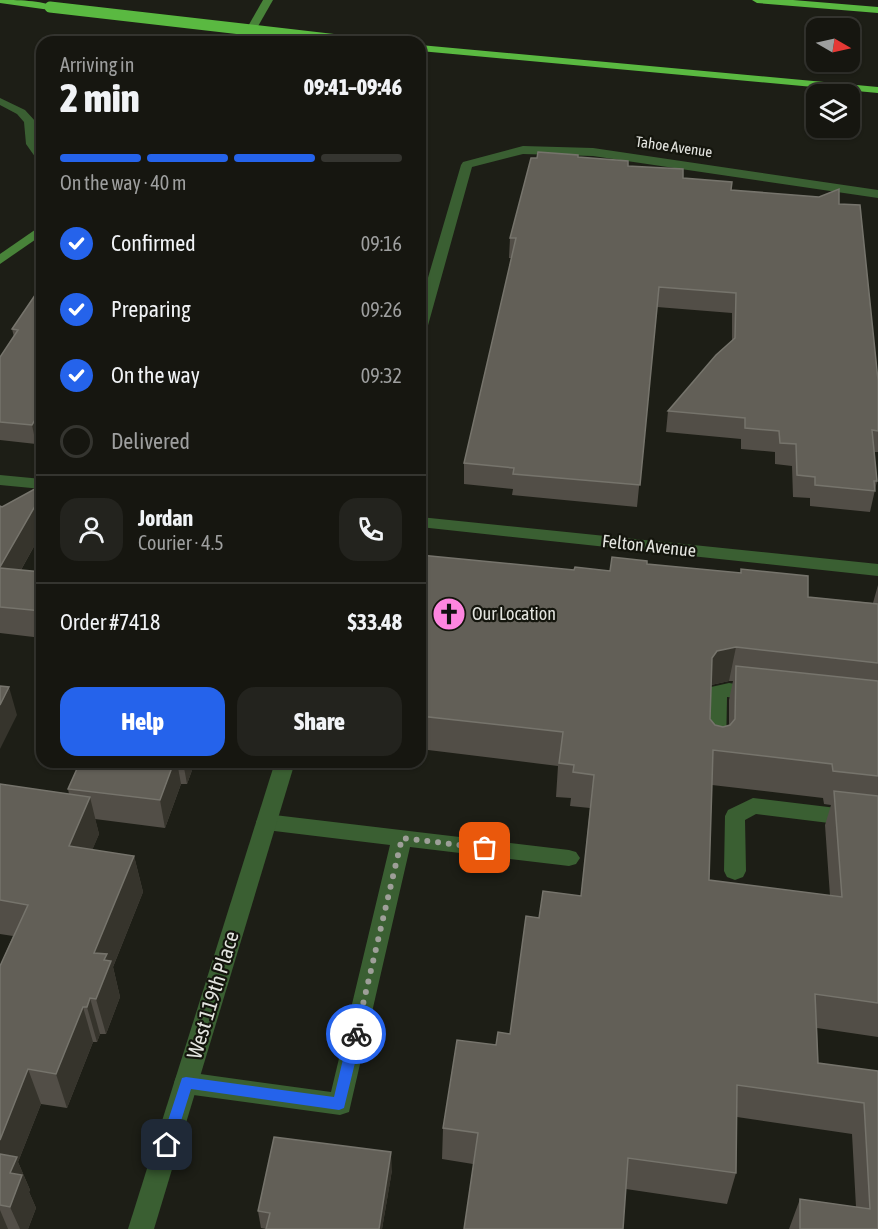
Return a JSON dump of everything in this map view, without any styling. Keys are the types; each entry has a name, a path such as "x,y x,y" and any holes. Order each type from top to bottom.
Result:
{"highway":[{"path":"0,0 303,36"},
{"path":"757,0 878,10"},
{"path":"426,49 878,90"}],"main road":[{"path":"248,36 264,10 267,0"},
{"path":"0,260 36,233"}],"street":[{"path":"0,101 14,107 27,117 35,131 32,144 36,150"},
{"name":"Tahoe Avenue","path":"426,308 467,165 523,150 593,152 878,194"},
{"path":"0,480 36,483"},
{"name":"Felton Avenue","path":"426,523 878,570"},
{"path":"716,753 717,692 729,690 775,696"},
{"name":"West 119th Place","path":"141,1229 283,768"},
{"path":"735,871 735,816 753,806 878,821"},
{"path":"266,822 569,858"},
{"path":"186,1083 339,1104 402,838"}],"building":[{"path":"538,152 628,161 628,166 683,169 683,178 732,182 731,190 819,197 839,189 839,204 860,205 878,380 878,431 872,430 877,481 874,481 875,491 815,485 815,477 797,475 796,444 780,443 779,431 745,428 745,418 668,411 716,355 735,338 736,293 659,287 640,485 513,474 514,468 464,463 516,238 510,238 531,158 537,158"},
{"path":"36,294 36,418 32,425 0,422 0,357 18,330 12,329"},
{"path":"36,488 36,504 0,567 0,506"},
{"path":"426,556 574,570 575,567 610,571 612,557 647,561 647,564 741,573 741,569 808,576 808,597 878,604 878,663 736,647 717,651 712,658 710,719 715,725 723,727 730,725 735,719 736,666 878,681 878,776 833,771 832,764 713,750 709,880 842,897 834,791 878,796 878,1003 815,994 818,1063 878,1071 878,1229 800,1229 800,1199 870,1209 864,1103 737,1085 736,1173 628,1158 623,1229 464,1229 478,1133 443,1128 457,1040 496,1045 498,1032 510,1034 526,916 539,918 543,891 581,896 594,775 573,772 574,765 559,763 563,732 426,717"},
{"path":"0,568 36,571 36,610 0,607"},
{"path":"0,686 9,687 0,705"},
{"path":"77,768 172,768 160,800 68,789"},
{"path":"0,784 90,797 69,846 134,856 94,953 107,954 104,960 111,961 96,999 90,998 87,1007 83,1007 56,1074 28,1069 0,1140 0,966 28,905 0,900"},
{"path":"274,1137 391,1152 379,1229 266,1229 270,1213 258,1211"},
{"path":"0,1154 17,1157 10,1173 22,1175 10,1207 0,1205"}],"way so far":[{"path":"356,1034 402,838 485,848"}],"place":[{"name":"Our Location","path":"449,614"}],"route":[{"path":"167,1145 186,1083 339,1104 356,1034"}]}
